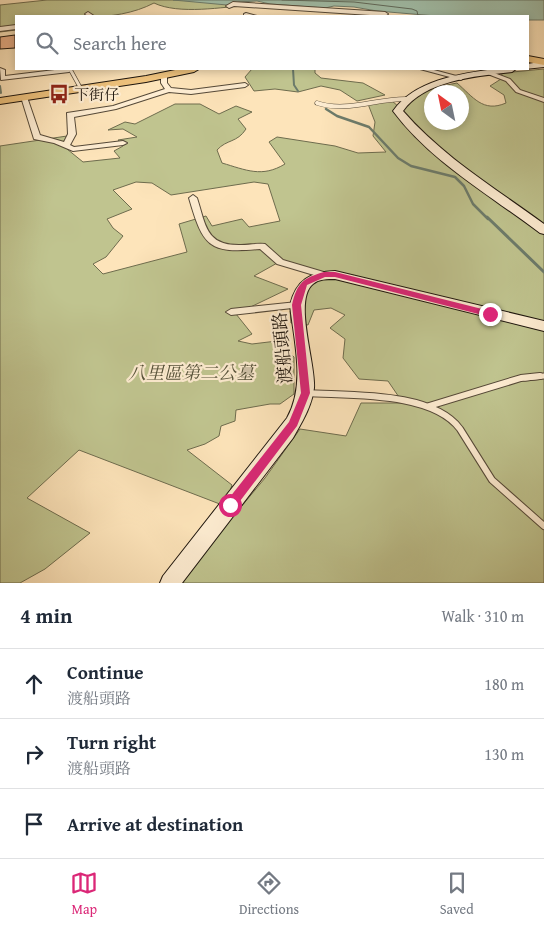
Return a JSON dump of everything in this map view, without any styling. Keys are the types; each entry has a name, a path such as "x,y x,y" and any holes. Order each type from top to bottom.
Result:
{"main road":[{"path":"529,58 544,61"},
{"path":"0,101 170,70"},
{"path":"0,97 164,76 190,70"}],"street":[{"path":"229,6 233,4 385,14"},
{"path":"349,15 352,11"},
{"path":"0,29 15,27"},
{"path":"3,60 1,78 41,71 69,70"},
{"path":"529,67 544,61"},
{"path":"427,70 461,78"},
{"path":"503,70 440,83 408,99 400,106 398,111 416,132 504,202 544,230"},
{"path":"488,72 508,80 518,91 544,100"},
{"path":"164,76 164,83 169,90"},
{"path":"66,145 72,134 70,115 73,113 114,108 169,90 192,92 245,85"},
{"path":"24,97 37,137 56,141 73,149 123,143"},
{"path":"193,198 204,234 219,247 230,250 262,246 280,262 324,275 335,274 544,326"},
{"name":"渡船頭路","path":"170,583 287,433 299,412 306,393 297,305 299,293 304,284 311,279 324,275"},
{"path":"231,312 297,305"}],"lane":[{"path":"69,70 80,87"},
{"path":"317,103 326,108 383,99 408,99"},
{"path":"429,406 521,378 544,376"},
{"path":"306,393 391,399 429,406 454,421 492,480 544,526"}],"green space":[{"path":"47,0 175,0 237,3 246,1 250,5 176,9 154,3 138,10 113,15 15,15 15,30 0,32 0,5"},
{"name":"八里區第二公墓","path":"544,69 544,583 183,583 183,577 265,478 300,429 346,436 361,403 403,403 388,381 359,379 343,358 345,339 330,328 345,315 331,308 314,310 308,325 291,323 290,311 321,274 279,262 254,276 288,289 236,314 252,334 238,341 252,344 277,341 294,357 294,394 280,404 236,410 235,421 221,426 219,436 205,444 187,450 232,485 225,506 79,450 27,498 90,533 45,569 20,583 0,583 0,146 67,136 67,149 83,162 120,158 114,151 123,146 118,140 137,137 123,129 108,130 125,122 135,124 175,104 200,104 219,114 236,106 252,112 238,119 246,129 243,133 217,150 222,163 254,171 269,171 285,164 269,142 277,137 335,146 358,153 386,152 373,136 375,122 368,104 390,99 401,109 424,91 424,130 469,130 469,94 485,105 498,106 506,103 504,95 490,86 501,79 502,73","holes":["136,182 152,183 171,195 254,182 268,184 280,221 249,227 242,219 212,226 206,216 179,224 187,252 103,274 93,264 106,257 123,236 113,228 107,219 132,209 113,190"]},
{"path":"251,70 315,70 315,73 321,78 363,83 385,95 357,101 340,90 321,86 298,92 275,89 254,91 245,77"}],"water":[{"path":"173,0 544,0 544,20 529,20 529,15 424,15 354,7 334,6 325,8 270,4 257,1 227,5"}],"building":[{"path":"15,35 15,48 0,49 0,37"}],"waterway":[{"path":"293,70 294,85 298,91"},
{"path":"0,86 1,93"},
{"path":"326,109 337,116 369,127 398,158 411,166 455,177 464,186 473,204 488,219"},
{"path":"487,217 544,272"}],"place":[{"name":"下街仔","path":"59,94"}],"route":[{"path":"230,505 287,433 299,412 306,393 297,305 299,293 304,284 311,279 335,274 490,314"}]}
